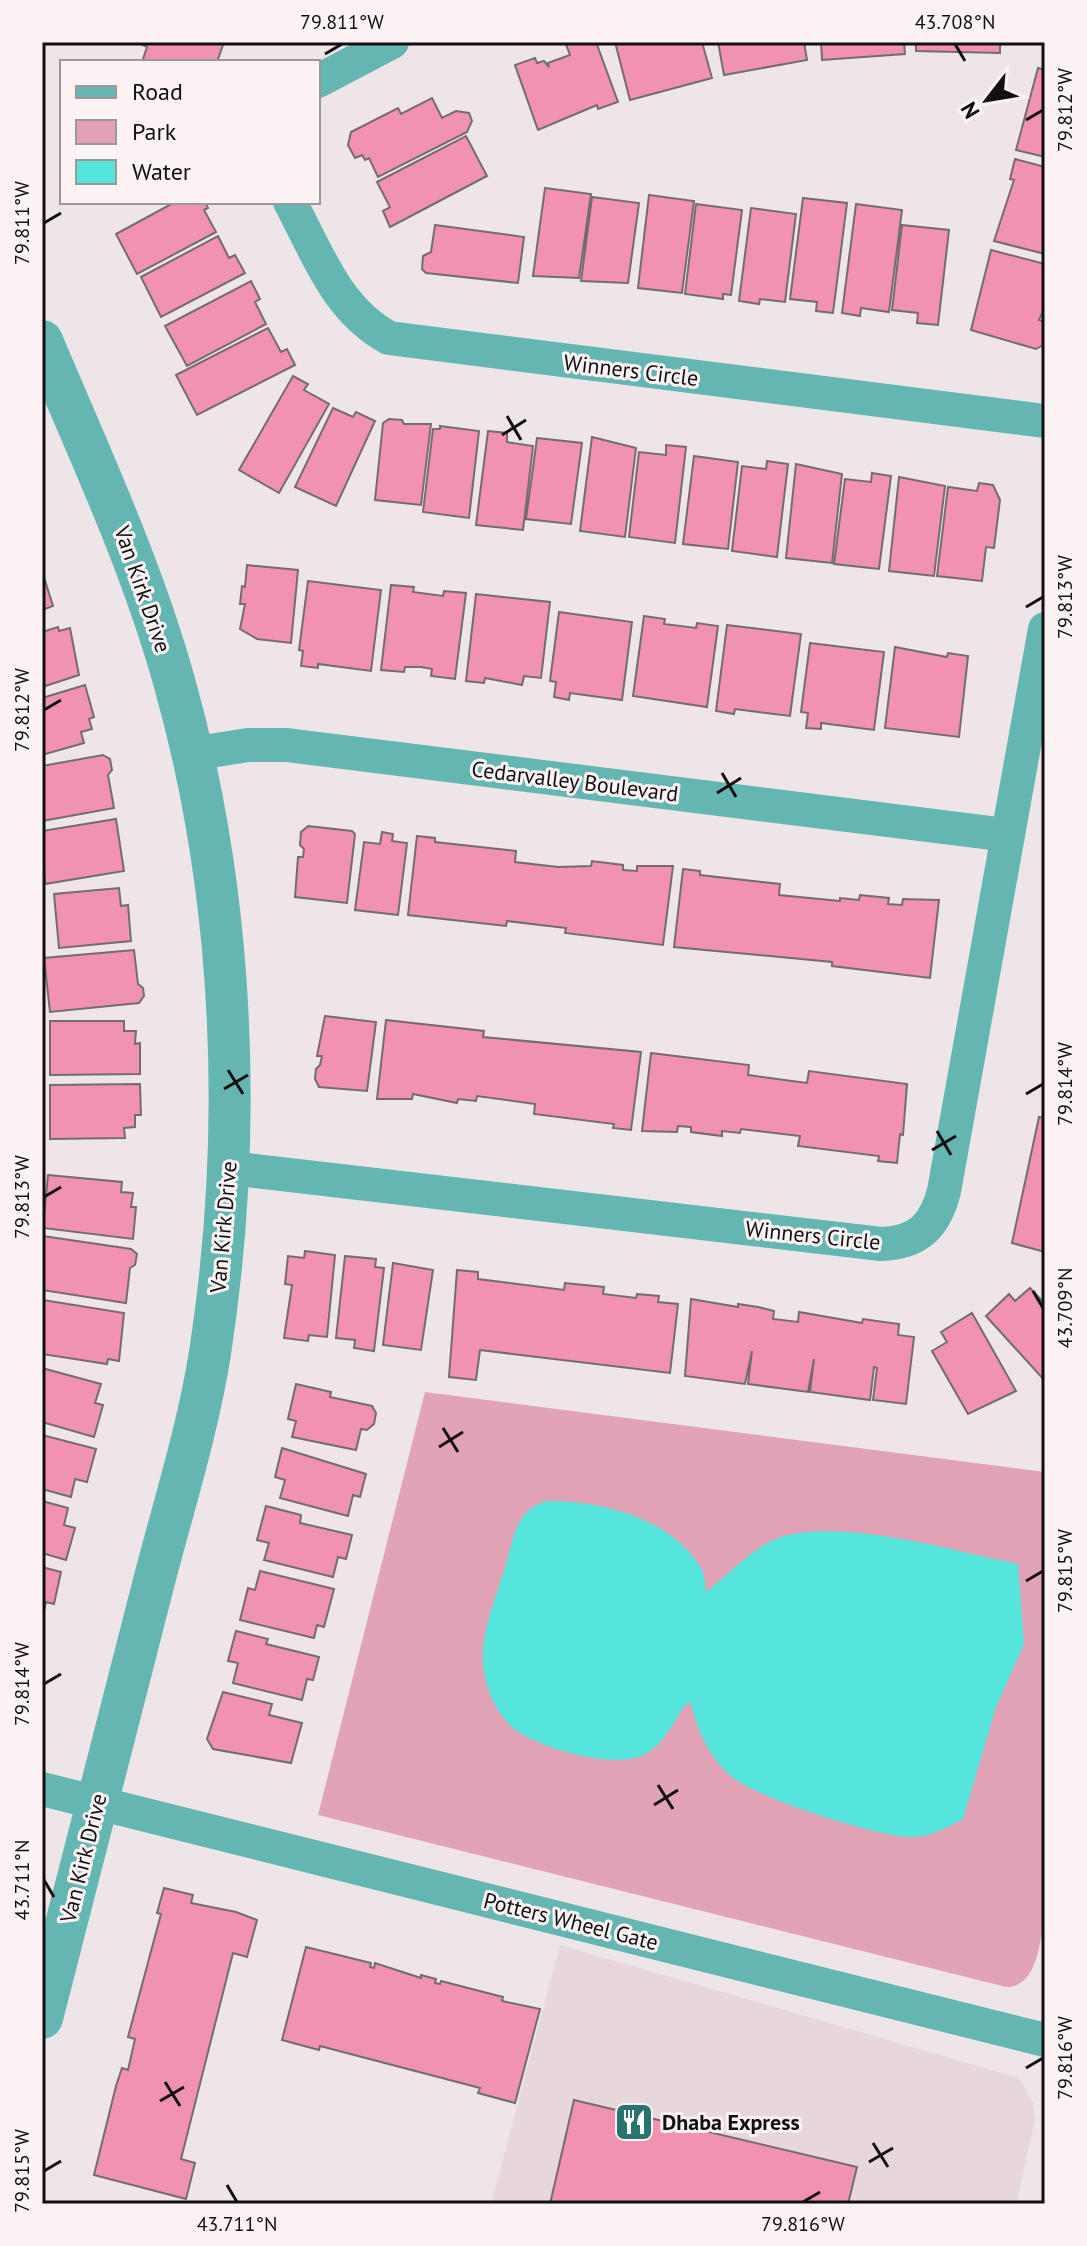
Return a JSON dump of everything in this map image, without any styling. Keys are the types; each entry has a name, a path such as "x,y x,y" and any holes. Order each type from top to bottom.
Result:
{"street":[{"path":"320,80 392,42"},
{"name":"Winners Circle","path":"291,204 345,304 366,326 389,338 1045,421"},
{"name":"Van Kirk Drive","path":"42,341 124,529 174,683 191,754 207,833 222,956 230,1168 209,1355 42,2018"},
{"name":"Van Kirk Drive","path":"42,375 82,436"},
{"name":"Winners Circle","path":"230,1168 881,1244 911,1240 932,1223 944,1191 1045,629"},
{"name":"Cedarvalley Boulevard","path":"191,754 248,745 287,745 1007,835"},
{"name":"Potters Wheel Gate","path":"42,1789 1045,2040"}],"shaded area":[{"path":"560,1945 1019,2078 1033,2103 1035,2120 1016,2204 491,2204"}],"green space":[{"path":"425,1392 1045,1472 1045,1918 1035,1962 1025,1980 1006,1987 318,1815"}],"water":[{"path":"546,1501 589,1504 653,1524 688,1550 702,1570 706,1592 764,1545 788,1535 818,1532 888,1537 1018,1564 1024,1644 996,1707 963,1819 945,1829 911,1837 818,1815 767,1796 732,1777 717,1762 701,1734 691,1703 685,1705 656,1746 630,1759 581,1756 547,1746 513,1728 496,1706 488,1688 484,1671 484,1645 489,1617 514,1535 528,1511"}],"building":[{"path":"137,42 224,42 218,60 143,60 147,47"},
{"path":"565,42 596,42 618,102 598,109 597,105 538,130 515,65 535,58 537,63 544,61 549,67 548,63 570,55"},
{"path":"615,42 702,42 712,78 630,100"},
{"path":"718,42 804,42 807,60 724,75"},
{"path":"821,42 904,42 905,54 822,60"},
{"path":"916,42 1000,42 1000,53 916,51"},
{"path":"1038,68 1045,70 1045,157 1016,150"},
{"path":"432,98 442,118 456,111 469,113 472,121 467,132 378,177 369,158 365,160 362,155 355,158 348,145 351,132 398,108 401,114"},
{"path":"466,136 487,176 390,227 383,211 390,207 377,182"},
{"path":"1015,159 1045,167 1045,254 994,241 1014,180 1010,179"},
{"path":"545,188 591,194 579,278 533,276"},
{"path":"649,195 694,201 682,293 638,288"},
{"path":"592,197 639,203 628,283 581,281"},
{"path":"803,198 847,203 833,313 816,311 817,302 790,299"},
{"path":"171,204 206,204 208,208 204,210 216,232 137,274 116,234"},
{"path":"696,204 742,210 731,295 723,294 723,299 685,294"},
{"path":"856,204 902,210 889,312 861,308 860,316 842,313"},
{"path":"751,208 796,214 785,302 760,299 759,304 739,301"},
{"path":"435,225 524,237 518,283 426,273 422,269 423,256 431,252"},
{"path":"902,225 949,230 938,325 917,323 918,313 892,310"},
{"path":"218,236 229,258 235,255 245,273 161,317 141,277"},
{"path":"991,250 1045,264 1045,307 1039,320 1045,322 1045,344 1036,349 971,330"},
{"path":"251,281 260,299 255,302 266,324 187,366 165,326"},
{"path":"268,328 281,352 287,349 295,365 197,415 176,375"},
{"path":"293,376 308,384 304,390 329,404 279,493 239,470"},
{"path":"333,408 353,417 356,412 375,421 336,506 295,487"},
{"path":"389,419 402,420 404,424 431,424 421,505 375,500 383,423"},
{"path":"440,426 479,431 469,518 423,512 433,429 440,429"},
{"path":"488,431 507,433 507,442 533,446 523,530 476,525"},
{"path":"592,437 636,448 625,537 580,531"},
{"path":"537,438 582,443 571,524 526,519"},
{"path":"666,445 686,447 675,543 629,537 639,452 666,455"},
{"path":"694,456 738,462 728,549 683,544"},
{"path":"767,461 788,464 777,557 732,551 742,466 766,469"},
{"path":"796,464 842,474 832,563 786,558"},
{"path":"872,473 891,476 879,569 834,564 845,479 871,482"},
{"path":"899,477 945,486 934,576 889,571"},
{"path":"979,483 993,485 1000,500 994,548 986,547 982,581 937,576 948,487 977,491"},
{"path":"247,565 298,570 291,643 257,639 240,629 245,604 240,604"},
{"path":"42,571 53,606 42,610"},
{"path":"308,581 381,590 371,671 318,664 318,668 301,666 303,651 299,650"},
{"path":"391,585 414,587 413,592 443,596 444,591 466,593 455,679 431,676 432,669 421,667 405,667 404,672 381,670"},
{"path":"476,594 550,602 541,678 524,676 522,685 485,678 484,683 466,681"},
{"path":"559,612 632,622 622,700 570,693 569,700 554,697 556,682 550,681"},
{"path":"644,616 665,619 664,624 696,628 697,623 718,626 707,707 633,696"},
{"path":"727,625 801,634 790,716 735,709 734,714 716,711"},
{"path":"58,627 59,631 70,628 79,675 42,687 42,632"},
{"path":"810,643 884,652 874,730 821,723 821,729 806,728 808,713 801,712"},
{"path":"895,647 947,657 948,653 968,656 959,737 885,728"},
{"path":"85,685 94,717 89,719 92,729 81,732 84,743 42,755 42,698"},
{"path":"103,755 110,759 112,770 108,775 114,808 42,821 42,766"},
{"path":"116,819 124,871 45,884 42,831"},
{"path":"308,826 352,831 355,834 347,903 295,897 298,857 303,857 304,849 300,845 301,832"},
{"path":"382,832 393,834 392,841 407,843 398,915 355,910 364,842 380,844"},
{"path":"417,836 435,838 435,842 516,851 515,862 558,867 591,866 592,861 623,865 623,870 637,871 637,866 673,866 663,945 565,933 566,928 507,921 506,926 408,915"},
{"path":"683,869 700,871 700,875 780,884 779,895 840,901 840,898 859,900 860,895 889,898 888,904 902,905 903,899 939,900 930,978 832,966 832,962 674,947"},
{"path":"119,888 121,906 128,905 131,941 59,948 54,894"},
{"path":"134,950 138,984 143,988 144,996 139,1003 50,1012 44,958"},
{"path":"325,1016 376,1022 367,1091 319,1087 315,1079 322,1056 317,1056"},
{"path":"386,1020 484,1031 483,1037 641,1052 631,1130 613,1128 614,1124 534,1114 535,1104 477,1096 476,1101 458,1099 457,1103 413,1094 412,1099 377,1099"},
{"path":"50,1021 124,1021 124,1031 136,1031 135,1044 140,1043 140,1074 50,1075"},
{"path":"651,1053 749,1065 748,1075 807,1083 809,1071 907,1084 903,1135 900,1134 897,1163 878,1161 879,1156 798,1146 800,1136 741,1129 740,1133 722,1131 722,1136 691,1132 691,1127 678,1126 677,1132 642,1131"},
{"path":"140,1084 141,1115 135,1115 135,1127 124,1128 125,1138 50,1139 50,1085"},
{"path":"1039,1117 1045,1118 1045,1252 1012,1243"},
{"path":"48,1175 122,1182 121,1192 133,1193 131,1207 136,1207 133,1239 43,1228"},
{"path":"43,1236 131,1249 137,1254 135,1265 130,1268 126,1303 42,1290"},
{"path":"305,1251 335,1255 327,1337 309,1335 308,1341 284,1338 292,1285 285,1284 288,1256 304,1258"},
{"path":"345,1256 376,1259 375,1267 384,1268 374,1351 354,1348 355,1340 336,1338"},
{"path":"393,1263 433,1270 421,1350 383,1345"},
{"path":"457,1270 478,1272 478,1279 564,1290 565,1283 604,1287 603,1294 636,1298 637,1294 659,1296 658,1302 678,1304 670,1373 480,1350 476,1380 449,1377"},
{"path":"1030,1288 1045,1304 1045,1381 986,1316 1009,1294 1015,1301"},
{"path":"691,1299 758,1307 774,1311 773,1319 798,1322 799,1312 862,1323 863,1319 899,1324 898,1335 914,1337 906,1404 873,1400 877,1368 874,1367 870,1400 810,1392 814,1359 808,1392 748,1384 752,1351 745,1384 685,1376"},
{"path":"43,1300 124,1313 119,1361 108,1359 107,1364 42,1354"},
{"path":"972,1313 1016,1391 968,1414 932,1351 947,1342 941,1332"},
{"path":"42,1368 101,1384 95,1403 103,1405 94,1437 42,1422"},
{"path":"296,1384 331,1392 330,1397 372,1406 376,1413 374,1424 367,1430 361,1429 356,1450 292,1437 296,1421 288,1419"},
{"path":"42,1435 96,1449 87,1482 75,1479 71,1497 42,1489"},
{"path":"282,1448 366,1474 360,1497 353,1495 348,1516 280,1498 285,1480 275,1477"},
{"path":"42,1501 68,1508 64,1525 75,1528 66,1560 42,1553"},
{"path":"266,1506 301,1515 300,1523 352,1535 346,1559 338,1557 333,1577 264,1560 269,1543 257,1540"},
{"path":"42,1567 61,1572 54,1604 46,1602 42,1619"},
{"path":"260,1571 334,1589 324,1627 317,1625 314,1638 240,1620 248,1588 255,1590"},
{"path":"236,1631 268,1639 266,1644 319,1657 313,1680 307,1679 302,1700 233,1683 238,1663 228,1661"},
{"path":"223,1692 272,1704 269,1715 302,1723 291,1763 213,1749 207,1739"},
{"path":"164,1888 193,1895 191,1903 236,1912 257,1920 247,1957 233,1953 181,2159 195,2163 186,2199 94,2175 116,2086 122,2068 128,2070 135,2039 128,2037 161,1914 157,1913"},
{"path":"306,1947 371,1963 370,1967 374,1968 375,1963 421,1978 421,1975 436,1979 435,1983 440,1984 441,1981 503,1997 502,2001 540,2009 515,2103 478,2093 480,2088 320,2046 319,2050 282,2040"},
{"path":"574,2100 857,2167 848,2204 550,2204"}],"place":[{"name":"Dhaba Express","path":"634,2122"}]}
